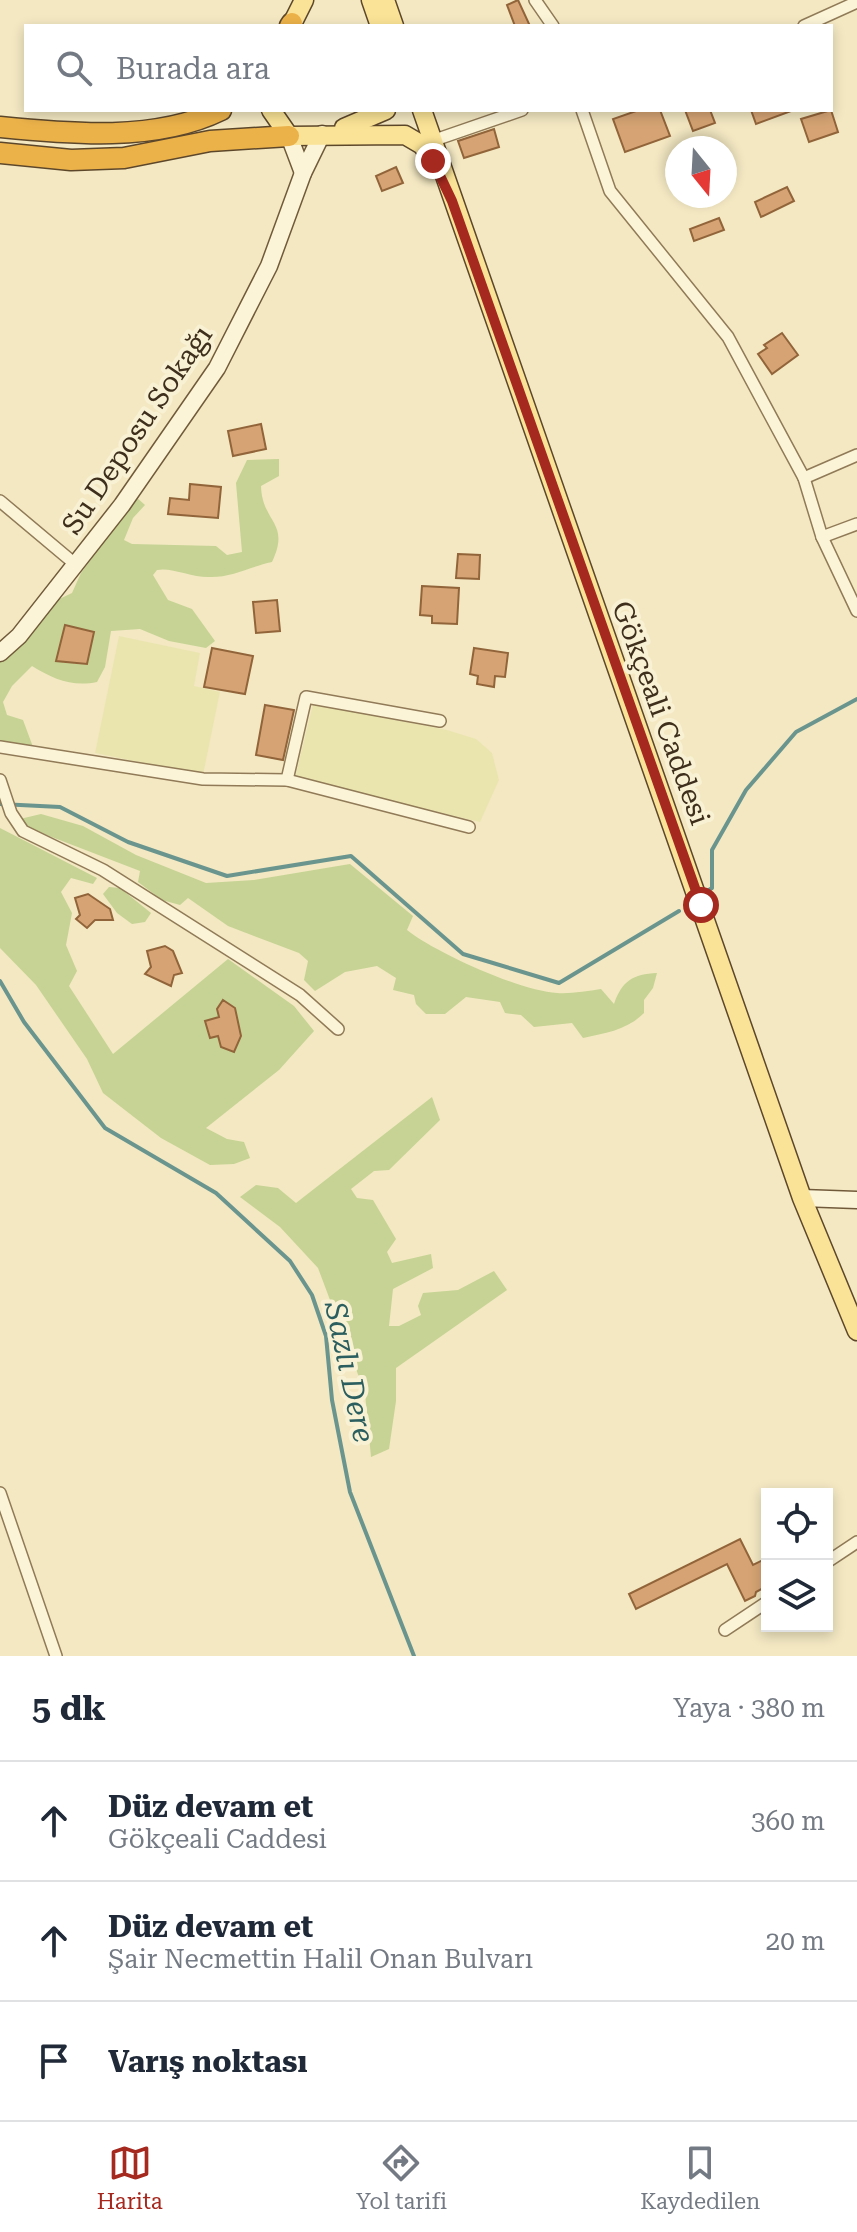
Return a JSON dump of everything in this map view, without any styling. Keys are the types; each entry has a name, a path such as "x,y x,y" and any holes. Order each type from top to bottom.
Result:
{"highway":[{"path":"0,127 118,131 196,120 216,112"},
{"path":"0,153 71,160 124,158 210,141 289,136"}],"main road":[{"path":"292,24 304,0"},
{"path":"371,0 379,24"},
{"path":"385,0 393,24"},
{"path":"272,112 289,136 405,135 427,153 452,201"},
{"path":"322,134 357,125 382,112"},
{"name":"Gökçeali Caddesi","path":"423,112 802,1198 857,1331"}],"street":[{"path":"535,0 551,24"},
{"path":"808,24 857,2"},
{"path":"432,141 516,112"},
{"path":"583,112 610,191 728,337 804,478 822,537 857,611"},
{"name":"Su Deposu Sokağı","path":"0,653 19,636 122,505 217,368 269,266 303,173 322,134"},
{"path":"289,136 303,173"},
{"path":"804,478 857,455"},
{"path":"0,501 75,564"},
{"path":"822,537 857,524"},
{"path":"287,780 306,697 440,721"},
{"path":"0,747 203,779 287,780 469,827"},
{"path":"0,780 11,813 23,831 111,875 300,995 338,1029"},
{"path":"802,1198 857,1200"},
{"path":"0,1493 56,1656"},
{"path":"830,1560 857,1542"},
{"path":"725,1630 761,1606"}],"shaded area":[{"path":"119,636 200,653 194,686 220,692 203,775 95,753"},
{"path":"313,704 447,730 476,739 492,753 499,780 480,822 295,778"}],"green space":[{"path":"279,459 279,476 261,486 266,508 277,530 277,549 272,562 216,577 163,569 153,575 168,600 192,609 215,641 206,648 169,641 140,629 111,631 105,667 97,682 63,681 32,666 12,686 3,702 7,715 23,720 33,747 0,745 0,661 51,603 72,593 81,573 136,497 145,505 133,518 124,540 132,544 216,546 227,555 242,552 236,483 247,460"},
{"path":"41,814 83,826 136,855 206,883 254,880 350,864 413,916 407,930 437,949 479,969 541,991 568,993 601,989 614,1004 625,984 635,977 657,973 653,988 644,1000 644,1013 637,1019 616,1030 583,1038 572,1023 534,1027 521,1015 505,1013 500,1002 466,997 445,1014 426,1014 416,1004 414,995 393,990 396,978 377,966 345,972 315,991 304,980 308,961 299,953 228,926 188,898 180,905 162,900 138,882 140,871 31,829 20,819"},
{"path":"0,828 97,878 93,884 71,878 61,892 72,913 66,945 77,971 69,986 113,1054 228,959 294,1006 314,1031 279,1070 206,1128 227,1139 244,1142 250,1158 234,1164 210,1165 161,1138 103,1093 87,1059 36,985 0,948"},
{"path":"109,887 120,888 151,913 145,922 132,924 117,913 103,894"},
{"path":"432,1097 440,1120 389,1170 374,1171 351,1189 357,1198 373,1200 396,1239 387,1252 392,1263 431,1254 433,1268 393,1289 389,1326 399,1326 421,1315 418,1306 423,1293 458,1290 494,1271 507,1290 396,1368 396,1401 389,1449 371,1457 365,1393 318,1268 280,1227 240,1197 256,1185 278,1188 296,1203"}],"building":[{"path":"518,0 529,24 514,24 507,5"},
{"path":"633,112 661,112 670,136 625,152 613,119"},
{"path":"686,112 711,112 715,123 693,131"},
{"path":"752,112 788,112 756,124"},
{"path":"832,112 838,132 809,142 801,119"},
{"path":"494,129 499,147 464,158 458,141"},
{"path":"396,167 403,183 382,191 376,176"},
{"path":"787,187 794,201 761,217 755,202"},
{"path":"719,218 724,230 694,241 690,229"},
{"path":"782,333 798,355 772,374 758,354 767,348 764,345"},
{"path":"261,424 266,449 233,456 228,431"},
{"path":"190,484 221,487 218,518 168,514 170,498 189,500"},
{"path":"458,554 480,555 479,579 456,578"},
{"path":"422,586 459,588 457,624 432,623 432,616 420,615"},
{"path":"277,600 280,631 256,633 253,602"},
{"path":"65,625 94,632 87,664 56,661"},
{"path":"212,648 253,656 245,694 204,687"},
{"path":"474,648 508,653 505,677 495,676 494,687 477,684 478,676 470,674"},
{"path":"265,705 294,710 283,760 256,755"},
{"path":"88,894 110,909 113,920 95,920 87,928 76,919 80,915 75,898"},
{"path":"165,946 173,951 182,973 174,975 171,986 145,974 151,967 147,951"},
{"path":"223,1000 235,1008 241,1036 234,1052 221,1047 218,1036 210,1038 205,1021 219,1017 217,1009"},
{"path":"740,1539 753,1565 761,1561 761,1589 745,1601 727,1564 636,1609 629,1594"}],"waterway":[{"path":"701,895 712,888 712,850 746,790 796,732 857,699"},
{"path":"0,804 60,807 128,842 227,876 351,856 463,954 559,983 679,911"},
{"name":"Sazlı Dere","path":"0,981 24,1022 105,1128 216,1193 290,1261 312,1295 326,1336 332,1400 350,1492 414,1656"}],"route":[{"path":"433,161 452,201 701,905"}]}
